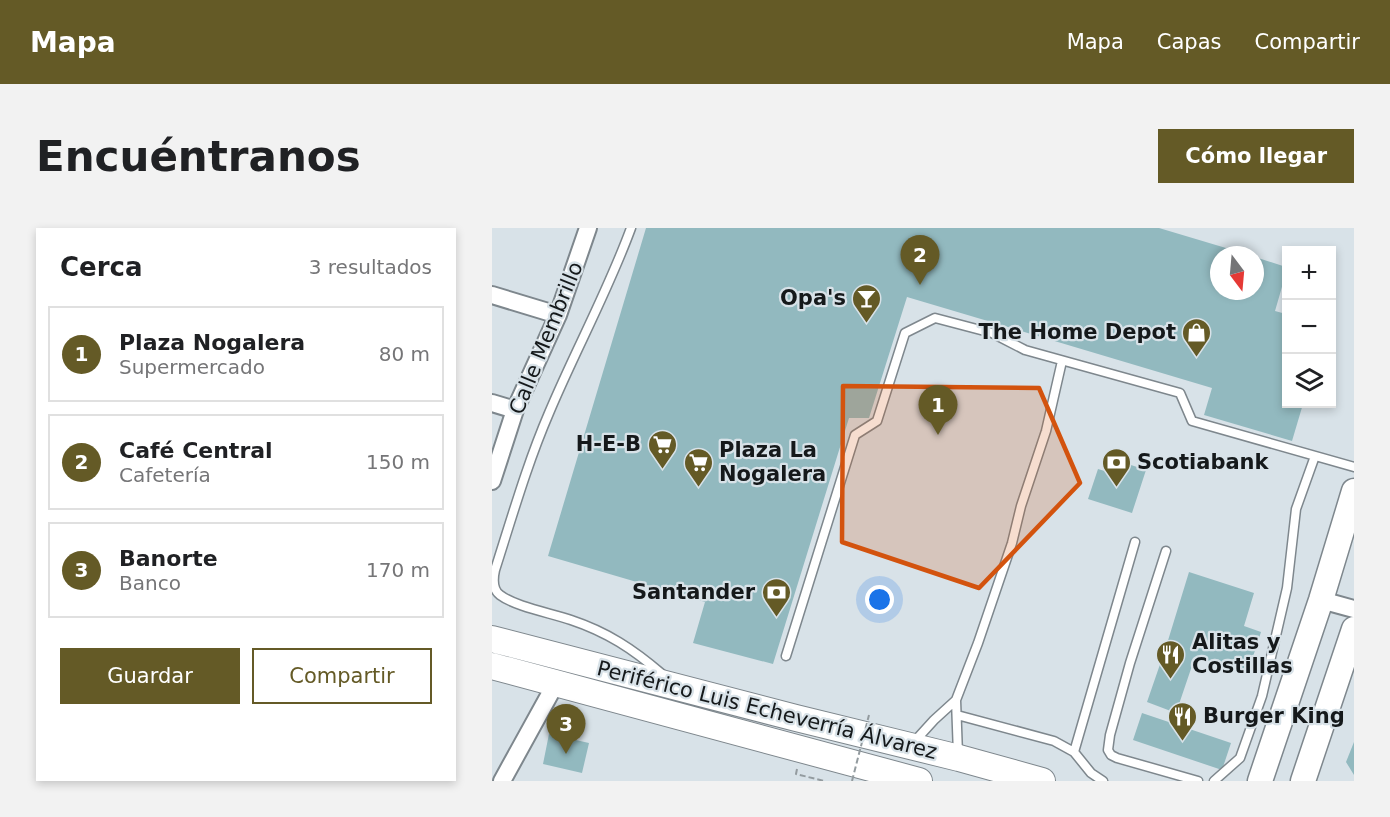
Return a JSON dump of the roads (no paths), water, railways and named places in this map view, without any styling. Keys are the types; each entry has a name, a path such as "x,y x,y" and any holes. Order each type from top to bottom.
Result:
{"main road":[{"path":"1260,781 1321,600 1354,491"},
{"path":"1306,779 1354,629"},
{"name":"Periférico Luis Echeverría Álvarez","path":"492,639 1042,781"},
{"name":"Periférico Luis Echeverría Álvarez","path":"492,666 917,781"},
{"path":"917,781 936,774 959,758"}],"street":[{"name":"Calle Membrillo","path":"492,482 515,410 558,315 588,228"},
{"path":"492,295 558,315"},
{"path":"492,403 515,410"},
{"path":"1321,600 1354,609"},
{"path":"502,781 556,683"}],"lane":[{"path":"631,228 534,449 495,570 493,585 496,591 508,599 571,620 619,641 678,687"},
{"path":"786,656 855,435 877,421 905,333 935,318 992,333 1025,350 1180,393 1192,421 1354,467"},
{"path":"959,758 956,700 1012,543 1021,506 1046,431 1062,361"},
{"path":"1214,781 1240,758 1262,696 1287,588 1296,509 1315,456"},
{"path":"1074,752 1135,542"},
{"path":"1166,551 1130,663 1108,750 1117,758 1198,781"},
{"path":"910,746 956,700"},
{"path":"957,715 1054,741 1074,752 1091,773 1103,781"}],"place":[{"name":"Café Central","path":"920,285"},
{"name":"Opa's","path":"867,324"},
{"name":"The Home Depot","path":"1197,358"},
{"name":"Plaza Nogalera","path":"938,435"},
{"name":"H-E-B","path":"662,470"},
{"name":"Plaza La Nogalera","path":"698,488"},
{"name":"Scotiabank","path":"1116,488"},
{"name":"Santander","path":"776,618"},
{"name":"Alitas y Costillas","path":"1171,680"},
{"name":"Burger King","path":"1182,742"},
{"name":"Banorte","path":"566,754"}]}
